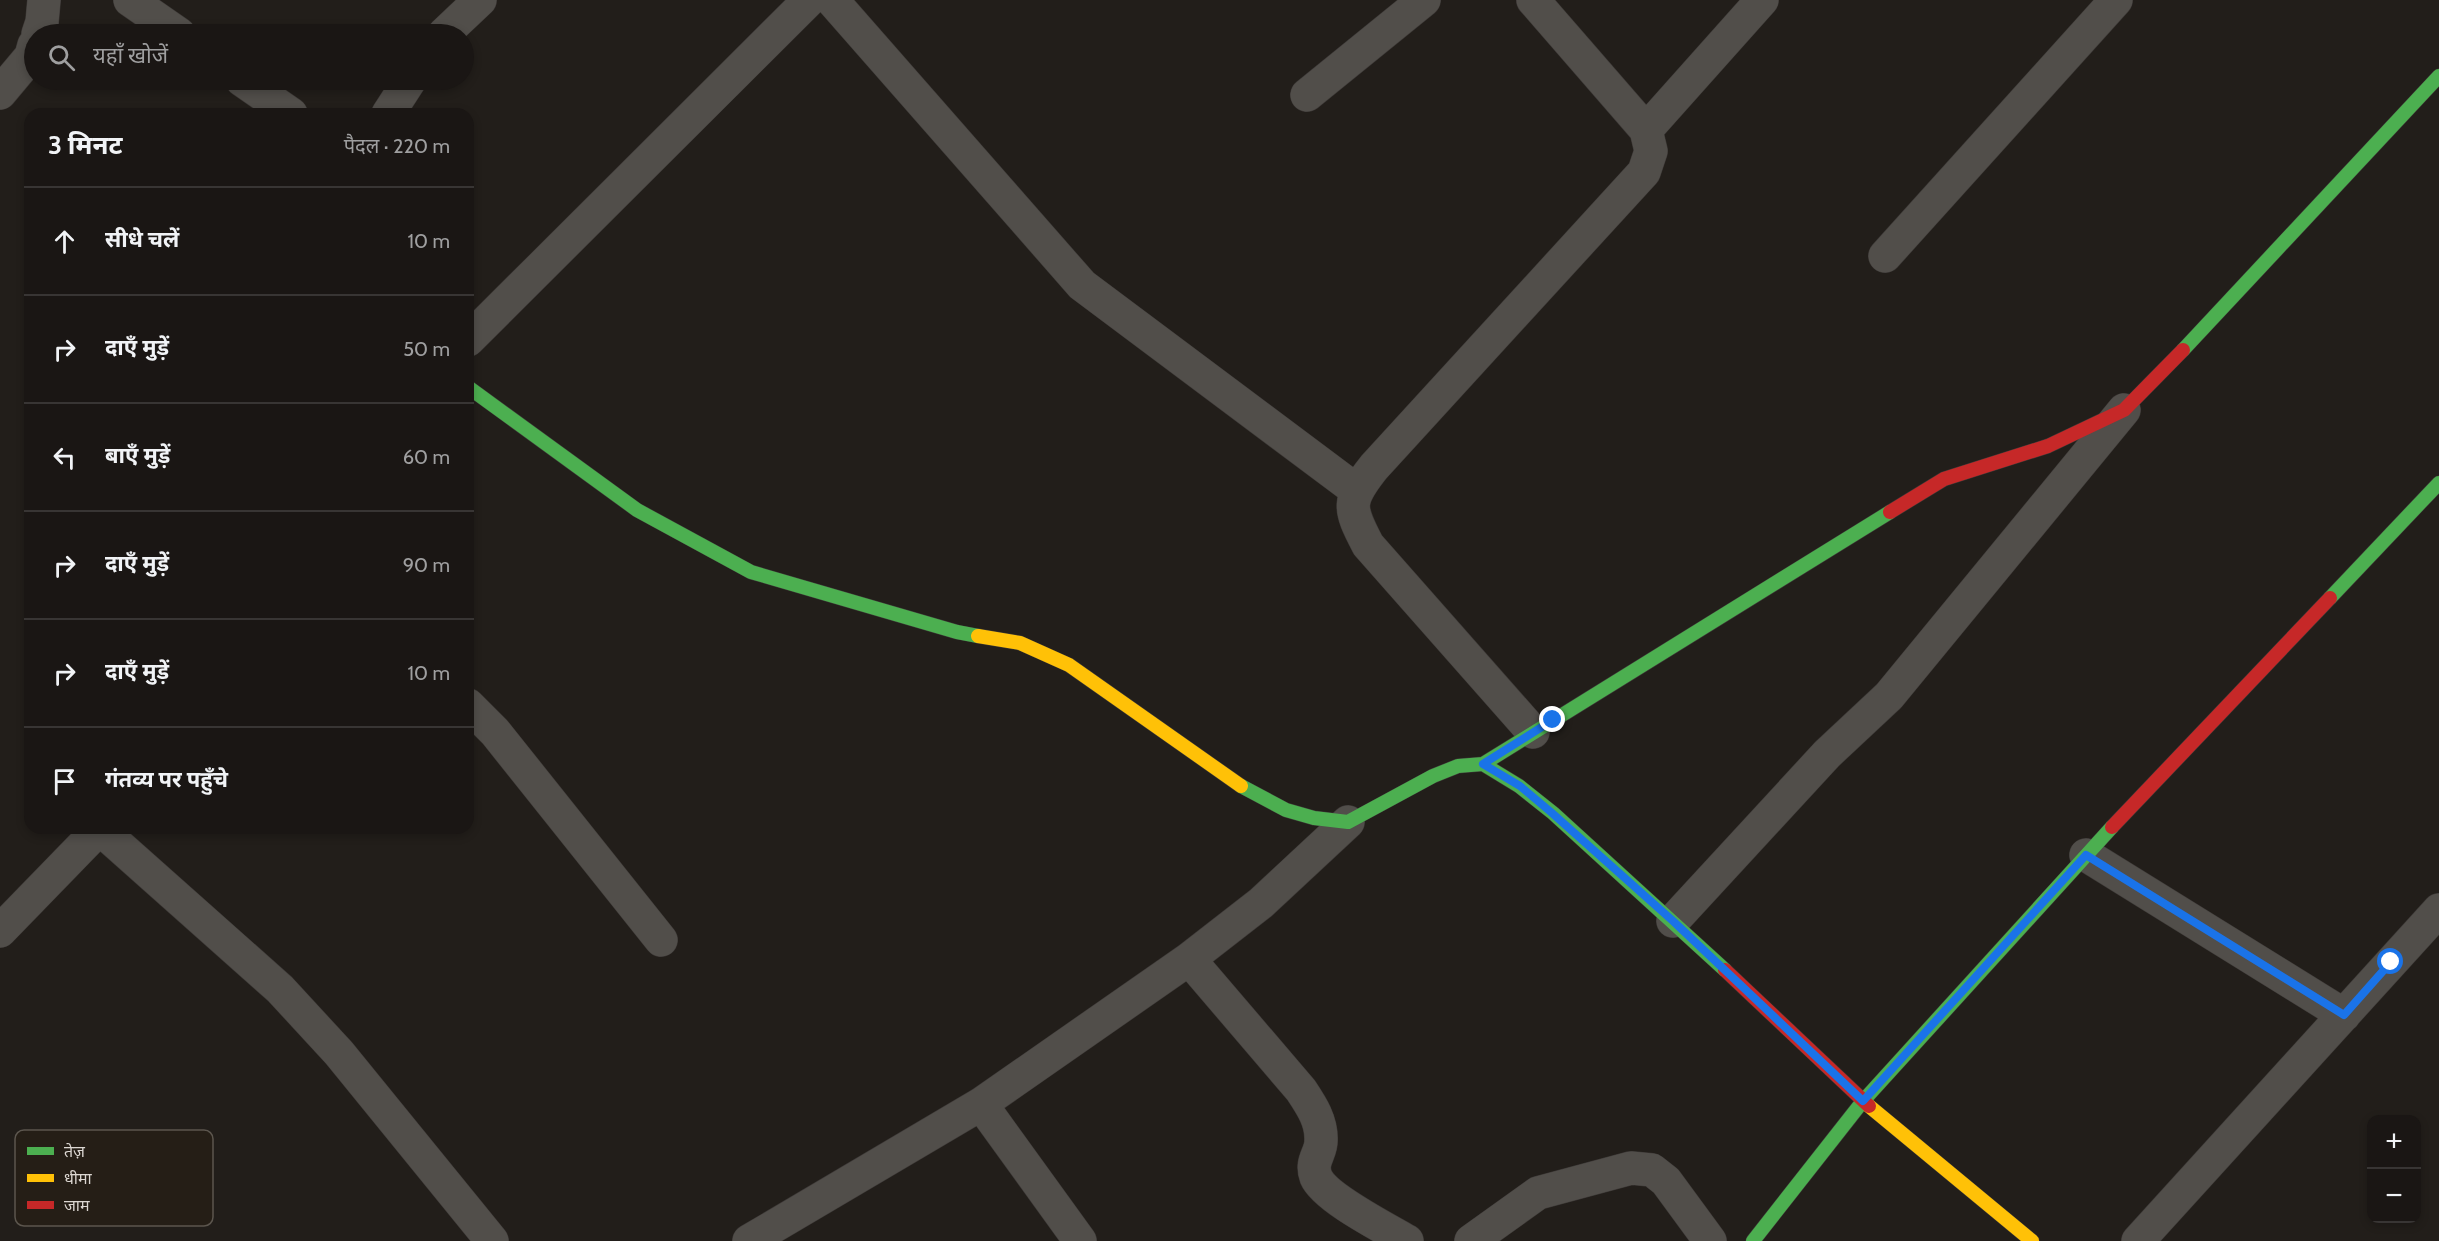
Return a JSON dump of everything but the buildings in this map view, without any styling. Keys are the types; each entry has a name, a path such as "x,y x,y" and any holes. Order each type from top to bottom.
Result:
{"street":[{"path":"41,24 44,0"},
{"path":"130,0 164,24"},
{"path":"455,24 480,0"},
{"path":"474,334 809,0"},
{"path":"831,0 1082,285 1356,490"},
{"path":"1307,95 1424,0"},
{"path":"1533,0 1646,130 1652,151 1644,172 1374,467 1356,490 1353,516 1368,545 1533,732"},
{"path":"1646,130 1762,0"},
{"path":"1885,256 2116,0"},
{"path":"0,93 24,64"},
{"path":"1673,921 1827,754 1889,696 2124,410 2171,363 2439,76"},
{"path":"256,90 282,108"},
{"path":"392,108 404,90"},
{"path":"474,391 637,510 751,572 957,632 1020,644 1069,665 1235,783 1262,798 1286,810 1314,818 1347,822"},
{"path":"749,1241 981,1104 1189,959 1261,903 1347,822 1433,776 1458,766 1483,764 1944,479 2048,446 2124,410"},
{"path":"1753,1241 1863,1101 2086,855 2439,483"},
{"path":"474,711 495,732 661,940"},
{"path":"1483,764 1520,786 1536,799 1673,921 1863,1101 2032,1241"},
{"path":"0,931 93,834"},
{"path":"106,834 280,989 339,1053 492,1241"},
{"path":"2086,855 2344,1015"},
{"path":"2139,1241 2439,910"},
{"path":"1189,959 1301,1090 1316,1113 1321,1142 1314,1160 1316,1176 1327,1192 1407,1241"},
{"path":"981,1104 1080,1241"},
{"path":"1471,1241 1538,1193 1630,1168 1652,1170 1666,1181 1710,1241"}],"traffic: fast":[{"path":"2183,350 2439,76"},
{"path":"474,391 637,510 751,572 957,632 978,636"},
{"path":"2330,598 2439,483"},
{"path":"1483,764 1890,512"},
{"path":"1241,786 1286,810 1314,818 1348,822 1433,776 1458,766 1483,764 1519,786 1553,813 1725,970"},
{"path":"1753,1241 1863,1101 2112,827"}],"traffic: slow":[{"path":"978,636 1020,643 1069,665 1241,786"},
{"path":"1869,1106 2032,1241"}],"traffic: jam":[{"path":"1890,512 1944,479 2048,446 2124,410 2183,350"},
{"path":"2112,827 2330,598"},
{"path":"1725,970 1869,1106"}],"route":[{"path":"1553,720 1483,764 1520,786 1552,813 1673,921 1863,1101 2086,855 2344,1015 2391,962"}]}
